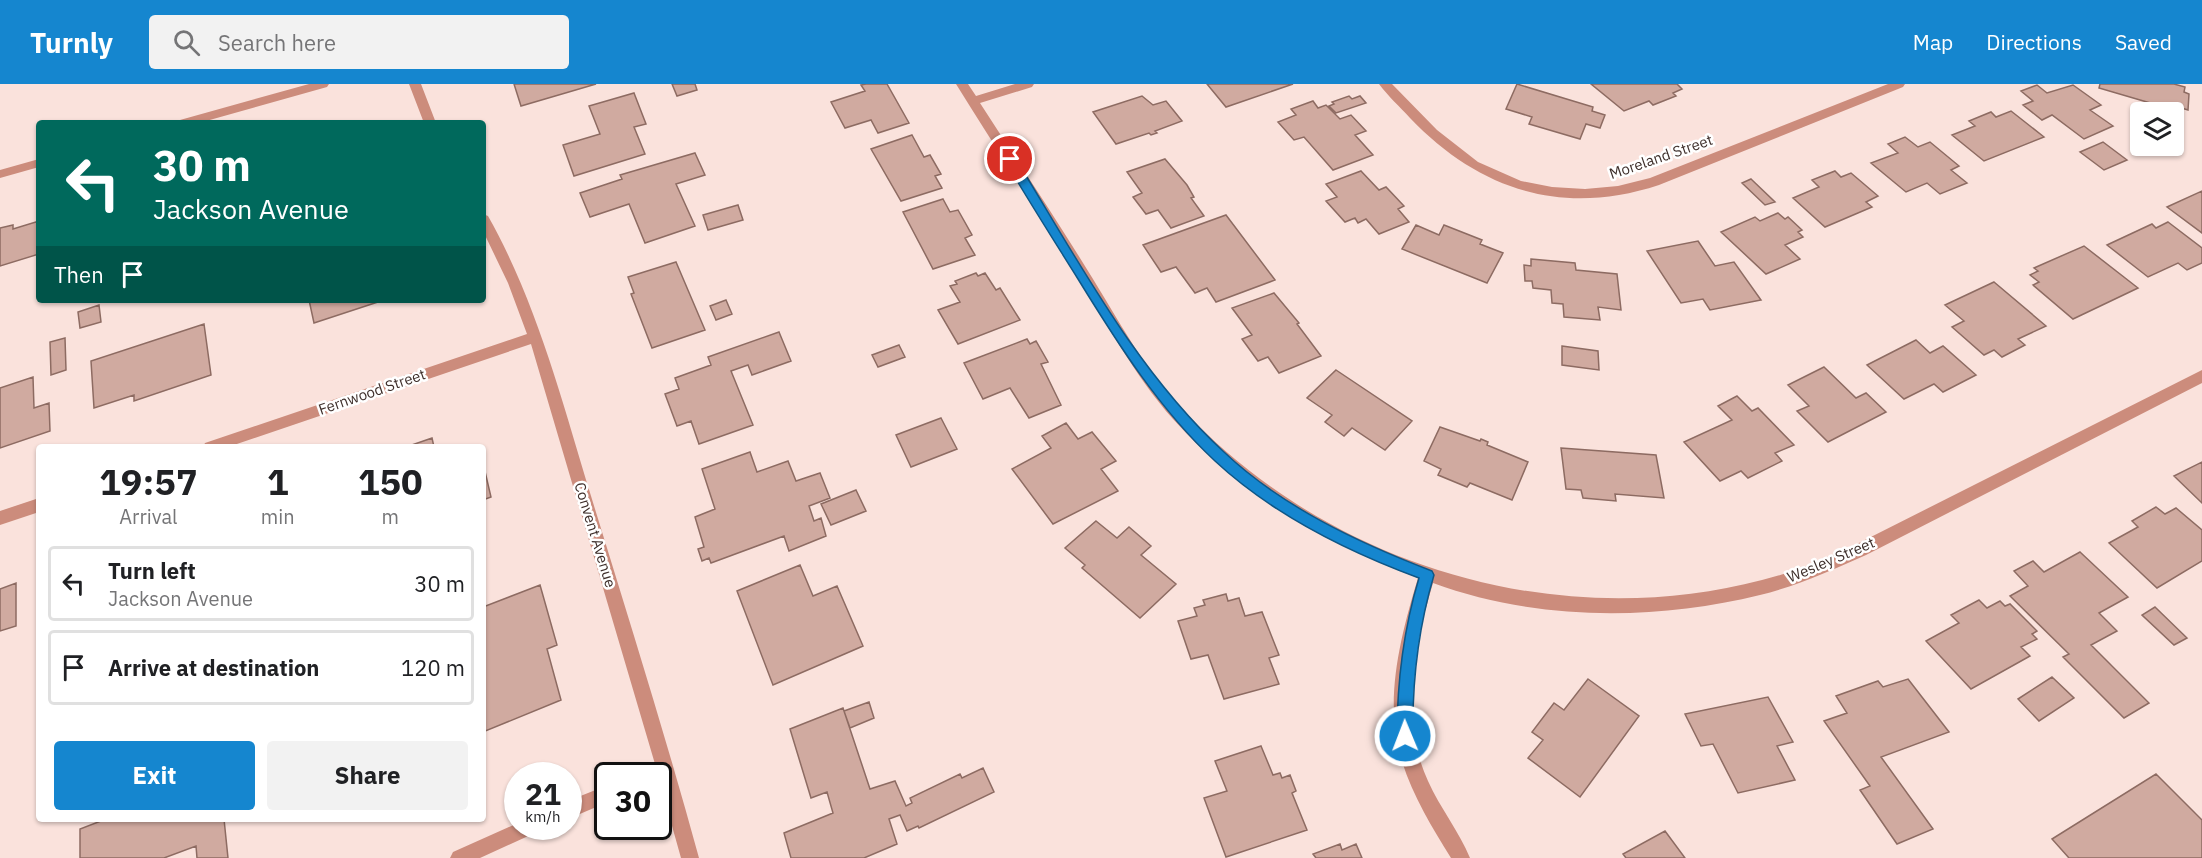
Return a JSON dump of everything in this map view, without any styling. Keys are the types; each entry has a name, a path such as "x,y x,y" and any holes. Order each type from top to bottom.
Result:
{"street":[{"path":"195,120 323,84"},
{"path":"415,84 429,120"},
{"name":"Wesley Street","path":"962,84 1123,341 1184,421 1220,457 1265,493 1321,528 1393,562 1427,575 1478,589 1566,605 1632,607 1690,602 1762,588 1822,566 1908,526 2202,376"},
{"path":"973,101 1028,84"},
{"name":"Moreland Street","path":"1386,84 1457,155 1488,173 1518,185 1549,192 1585,194 1620,191 1682,170 1899,84"},
{"path":"0,174 36,164"},
{"name":"Convent Avenue","path":"486,224 507,260 535,337 664,762"},
{"name":"Fernwood Street","path":"219,444 535,337"},
{"path":"0,518 36,506"},
{"path":"1427,575 1413,622 1404,689 1405,736 1416,773 1435,816 1461,858"},
{"name":"Convent Avenue","path":"672,790 690,858"},
{"path":"459,858 504,838"}],"building":[{"path":"514,84 596,84 521,106"},
{"path":"672,84 695,84 697,90 677,96"},
{"path":"887,84 909,123 878,133 871,120 845,128 831,102 865,91 861,85"},
{"path":"1207,84 1293,84 1226,107"},
{"path":"1517,84 1593,107 1592,111 1605,115 1600,128 1586,124 1580,139 1529,124 1532,117 1506,109"},
{"path":"1591,84 1677,84 1682,89 1673,93 1676,96 1653,105 1649,101 1624,111"},
{"path":"2100,84 2174,84 2185,87 2184,92 2189,94 2188,110 2184,109 2184,102 2147,102 2099,88"},
{"path":"2037,85 2047,93 2073,85 2101,105 2090,110 2113,126 2084,139 2052,115 2042,120 2023,105 2033,101 2021,91"},
{"path":"634,93 646,124 634,127 645,154 574,176 563,145 600,134 589,106"},
{"path":"1142,96 1153,105 1166,101 1182,121 1155,131 1157,133 1151,135 1149,133 1116,144 1093,112"},
{"path":"1349,96 1352,99 1360,96 1366,103 1336,113 1329,106 1334,104 1332,102"},
{"path":"1313,101 1318,108 1326,105 1340,119 1351,115 1366,131 1355,135 1373,155 1333,170 1304,137 1294,140 1278,122 1296,115 1291,109"},
{"path":"2011,111 2044,137 1984,161 1952,135 1975,126 1969,121 1991,112 1996,117"},
{"path":"912,135 924,157 930,155 941,174 935,176 942,188 901,201 871,149"},
{"path":"1905,137 1918,147 1930,142 1959,166 1951,170 1967,183 1940,194 1927,183 1906,192 1871,163 1898,153 1888,144"},
{"path":"2103,142 2127,160 2104,170 2080,152"},
{"path":"695,153 705,175 676,184 695,226 645,243 629,204 590,217 580,193 622,179 620,175"},
{"path":"1165,159 1187,185 1194,197 1191,198 1204,216 1171,228 1158,210 1146,214 1133,197 1142,193 1127,172"},
{"path":"1361,171 1379,190 1386,187 1404,206 1398,209 1409,222 1379,234 1366,219 1358,223 1355,218 1345,222 1326,201 1337,197 1326,184"},
{"path":"1835,171 1841,177 1851,173 1878,196 1866,202 1872,207 1825,227 1793,198 1819,187 1812,180"},
{"path":"1751,179 1775,202 1765,205 1742,183"},
{"path":"2202,191 2202,233 2167,207"},
{"path":"943,199 950,212 958,210 972,235 965,238 975,255 933,269 903,212"},
{"path":"738,205 743,220 708,230 703,215"},
{"path":"1778,213 1785,219 1788,217 1802,230 1798,232 1803,237 1785,245 1800,259 1766,274 1721,232 1755,217 1760,221"},
{"path":"1226,215 1275,280 1216,302 1207,288 1195,293 1176,267 1161,272 1143,245"},
{"path":"36,222 36,255 0,266 0,228 13,225 13,229"},
{"path":"2168,222 2202,248 2202,263 2187,270 2178,263 2148,277 2107,245 2152,224 2156,228"},
{"path":"1416,225 1439,235 1444,225 1482,240 1480,244 1503,253 1487,283 1402,249"},
{"path":"1698,241 1715,266 1734,262 1761,300 1710,310 1703,299 1681,303 1647,251"},
{"path":"2084,246 2138,288 2073,319 2033,285 2039,282 2030,275 2038,271 2034,268"},
{"path":"1531,259 1575,263 1576,270 1617,274 1621,310 1598,307 1600,320 1564,317 1563,304 1552,303 1551,290 1533,288 1532,281 1525,281 1524,265 1531,266"},
{"path":"676,262 705,330 652,348 631,294 634,293 628,277"},
{"path":"976,273 978,276 985,273 996,290 1000,288 1020,320 958,344 938,310 960,302 950,286 957,284 955,281"},
{"path":"1994,282 2046,326 2018,339 2025,345 2002,357 1994,350 1984,355 1952,327 1964,321 1945,305"},
{"path":"1274,293 1299,323 1297,324 1321,356 1279,373 1268,357 1258,361 1242,339 1252,335 1232,308"},
{"path":"726,300 732,314 716,320 710,306"},
{"path":"310,303 375,303 314,323"},
{"path":"99,305 101,322 80,328 78,312"},
{"path":"204,324 211,375 134,401 134,395 94,408 91,361"},
{"path":"779,332 791,361 752,375 748,365 731,371 753,425 699,444 691,421 677,426 665,394 679,389 675,378 711,365 708,357"},
{"path":"65,338 66,370 51,375 50,342"},
{"path":"1027,339 1030,344 1036,341 1048,362 1041,364 1061,405 1029,418 1010,388 983,399 964,363"},
{"path":"1916,340 1930,353 1943,346 1976,375 1943,392 1934,384 1904,399 1867,365"},
{"path":"899,345 905,357 878,367 872,355"},
{"path":"1562,346 1598,351 1599,370 1562,365"},
{"path":"1824,367 1856,398 1866,393 1886,412 1828,442 1797,411 1809,406 1788,385"},
{"path":"1336,370 1412,421 1385,450 1352,428 1344,436 1325,422 1332,415 1307,398"},
{"path":"33,377 34,408 49,403 50,431 0,448 0,388"},
{"path":"1737,396 1752,411 1758,408 1794,445 1775,453 1782,461 1748,478 1741,471 1720,481 1684,442 1732,420 1718,406"},
{"path":"941,418 957,449 911,467 896,435"},
{"path":"1066,423 1078,439 1092,432 1116,461 1101,469 1118,491 1053,524 1012,469 1051,448 1042,436"},
{"path":"1440,427 1480,441 1481,439 1488,442 1487,445 1528,462 1512,500 1470,483 1467,487 1438,475 1441,469 1424,461"},
{"path":"432,438 433,444 415,444"},
{"path":"1561,448 1656,455 1664,498 1615,494 1616,501 1583,498 1581,490 1566,489"},
{"path":"750,452 757,472 788,461 796,481 820,473 830,498 809,506 814,521 821,518 826,536 789,551 784,536 711,563 709,558 702,561 698,549 704,547 695,517 715,509 702,469"},
{"path":"2202,462 2202,503 2174,476"},
{"path":"486,476 491,497 486,499"},
{"path":"856,490 866,511 831,525 821,504"},
{"path":"2156,507 2165,514 2176,508 2202,530 2202,561 2157,588 2109,543 2138,527 2132,521"},
{"path":"1096,521 1117,538 1129,527 1151,546 1141,555 1176,584 1140,618 1082,568 1085,565 1065,548"},
{"path":"2080,552 2128,597 2099,613 2117,631 2091,645 2149,703 2124,718 2063,657 2069,654 2010,596 2028,586 2014,571 2033,561 2044,572"},
{"path":"800,565 813,596 837,586 863,646 773,685 737,591"},
{"path":"16,583 16,626 0,631 0,589"},
{"path":"540,585 557,645 547,649 561,700 486,731 486,606"},
{"path":"1226,594 1228,601 1239,598 1245,616 1262,612 1279,655 1269,658 1279,684 1224,699 1208,655 1191,659 1178,621 1197,616 1194,608 1205,605 1203,600"},
{"path":"1979,600 1987,608 2000,601 2005,606 2010,604 2037,631 2032,634 2037,639 2021,647 2030,656 1971,689 1926,641 1959,623 1951,615"},
{"path":"2155,607 2187,638 2174,645 2142,615"},
{"path":"2052,677 2074,698 2039,721 2018,699"},
{"path":"1588,679 1639,716 1580,797 1528,758 1543,740 1532,732 1554,703 1564,710"},
{"path":"1908,679 1949,732 1881,757 1933,829 1897,844 1860,790 1870,786 1824,721 1847,713 1836,696 1878,681 1883,687"},
{"path":"1768,697 1793,742 1777,746 1795,780 1738,793 1713,744 1701,746 1685,714"},
{"path":"869,702 874,718 850,728 844,711"},
{"path":"843,708 870,789 895,781 906,806 912,803 910,798 960,774 962,778 983,768 994,792 919,828 918,826 907,831 900,815 889,819 897,844 864,858 791,858 784,833 833,813 827,792 811,798 790,729"},
{"path":"1261,746 1273,775 1280,773 1282,778 1290,775 1296,791 1292,793 1307,830 1226,857 1204,798 1227,791 1215,761"},
{"path":"2156,774 2202,820 2202,858 2069,858 2052,839"},
{"path":"98,822 224,822 228,858 197,858 196,846 164,858 80,858 80,829"},
{"path":"1665,831 1685,858 1626,858 1623,854"},
{"path":"1340,844 1342,850 1356,844 1362,858 1316,858 1313,854"}],"route":[{"path":"1010,159 1123,341 1177,414 1220,457 1265,493 1321,528 1393,562 1427,575 1413,622 1404,689 1405,736"}]}
